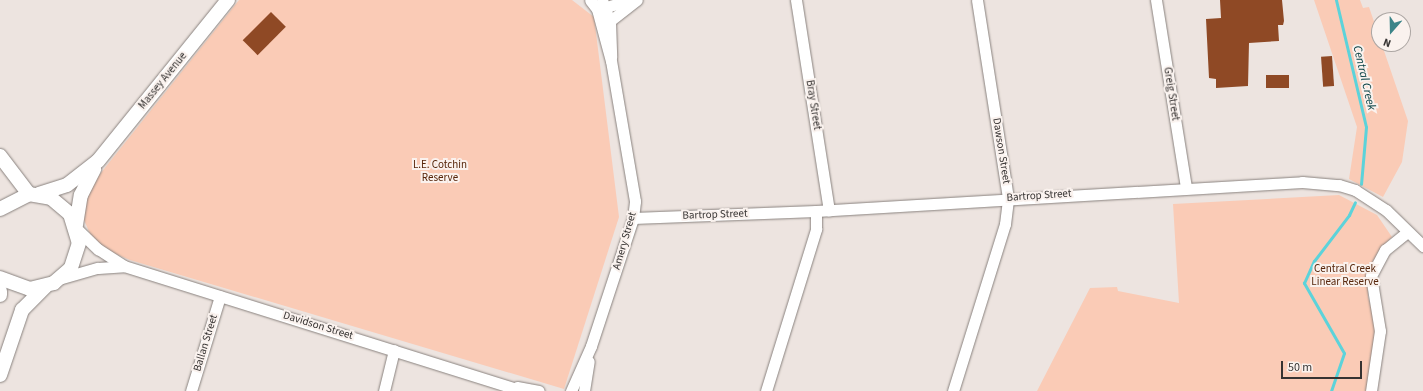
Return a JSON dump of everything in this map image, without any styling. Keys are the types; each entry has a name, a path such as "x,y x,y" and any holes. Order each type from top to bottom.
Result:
{"street":[{"name":"Massey Avenue","path":"62,278 77,256 77,227 81,195 98,161 228,0"},
{"name":"Amery Street","path":"570,391 591,346 633,218 635,201 602,6 590,0"},
{"path":"602,6 629,0"},
{"path":"606,24 637,0"},
{"name":"Bray Street","path":"796,0 829,210"},
{"name":"Dawson Street","path":"953,391 1005,224 1008,198 977,0"},
{"name":"Greig Street","path":"1156,0 1186,187"},
{"path":"0,156 34,194 62,205 77,227"},
{"name":"Massey Avenue","path":"0,209 34,194 67,185 98,161"},
{"name":"Bartrop Street","path":"633,218 816,211 1186,187 1302,182 1339,185 1386,210 1406,233 1423,246"},
{"path":"766,391 816,229 816,211"},
{"name":"Davidson Street","path":"77,227 98,249 124,266 513,386 539,391"},
{"path":"1371,391 1380,331 1371,276 1385,250 1406,233"},
{"name":"Davidson Street","path":"62,278 98,268 124,266"},
{"path":"0,278 22,288 45,287"},
{"path":"0,375 22,310 45,287 62,278"},
{"name":"Ballan Street","path":"191,391 220,296"},
{"name":"Amery Street","path":"584,391 591,346"},
{"path":"384,391 394,350"},
{"name":"Davidson Street","path":"513,386 523,391"}],"green space":[{"name":"L.E. Cotchin Reserve","path":"239,0 572,0 594,17 619,217 564,389 130,260 104,249 91,236 84,220 84,204 96,179"},
{"path":"1314,0 1360,0 1363,8 1369,7 1371,13 1371,52 1384,52 1408,121 1402,162 1383,197 1349,179 1357,127"},
{"name":"Central Creek Linear Reserve","path":"1339,195 1377,215 1392,237 1380,249 1368,270 1368,297 1376,323 1367,391 1037,391 1090,288 1117,287 1118,291 1179,303 1173,204"}],"building":[{"path":"1220,0 1282,0 1284,21 1283,25 1278,25 1279,41 1249,43 1248,86 1216,88 1216,79 1209,78 1206,19 1221,18"},
{"path":"271,12 286,27 258,55 243,40"},
{"path":"1332,56 1334,86 1323,87 1321,57"},
{"path":"1266,75 1289,75 1289,88 1266,88"}],"waterway":[{"name":"Central Creek","path":"1336,0 1366,127 1361,184"},
{"name":"Central Creek","path":"1331,391 1344,353 1304,283 1314,261 1349,215 1355,202"}]}
